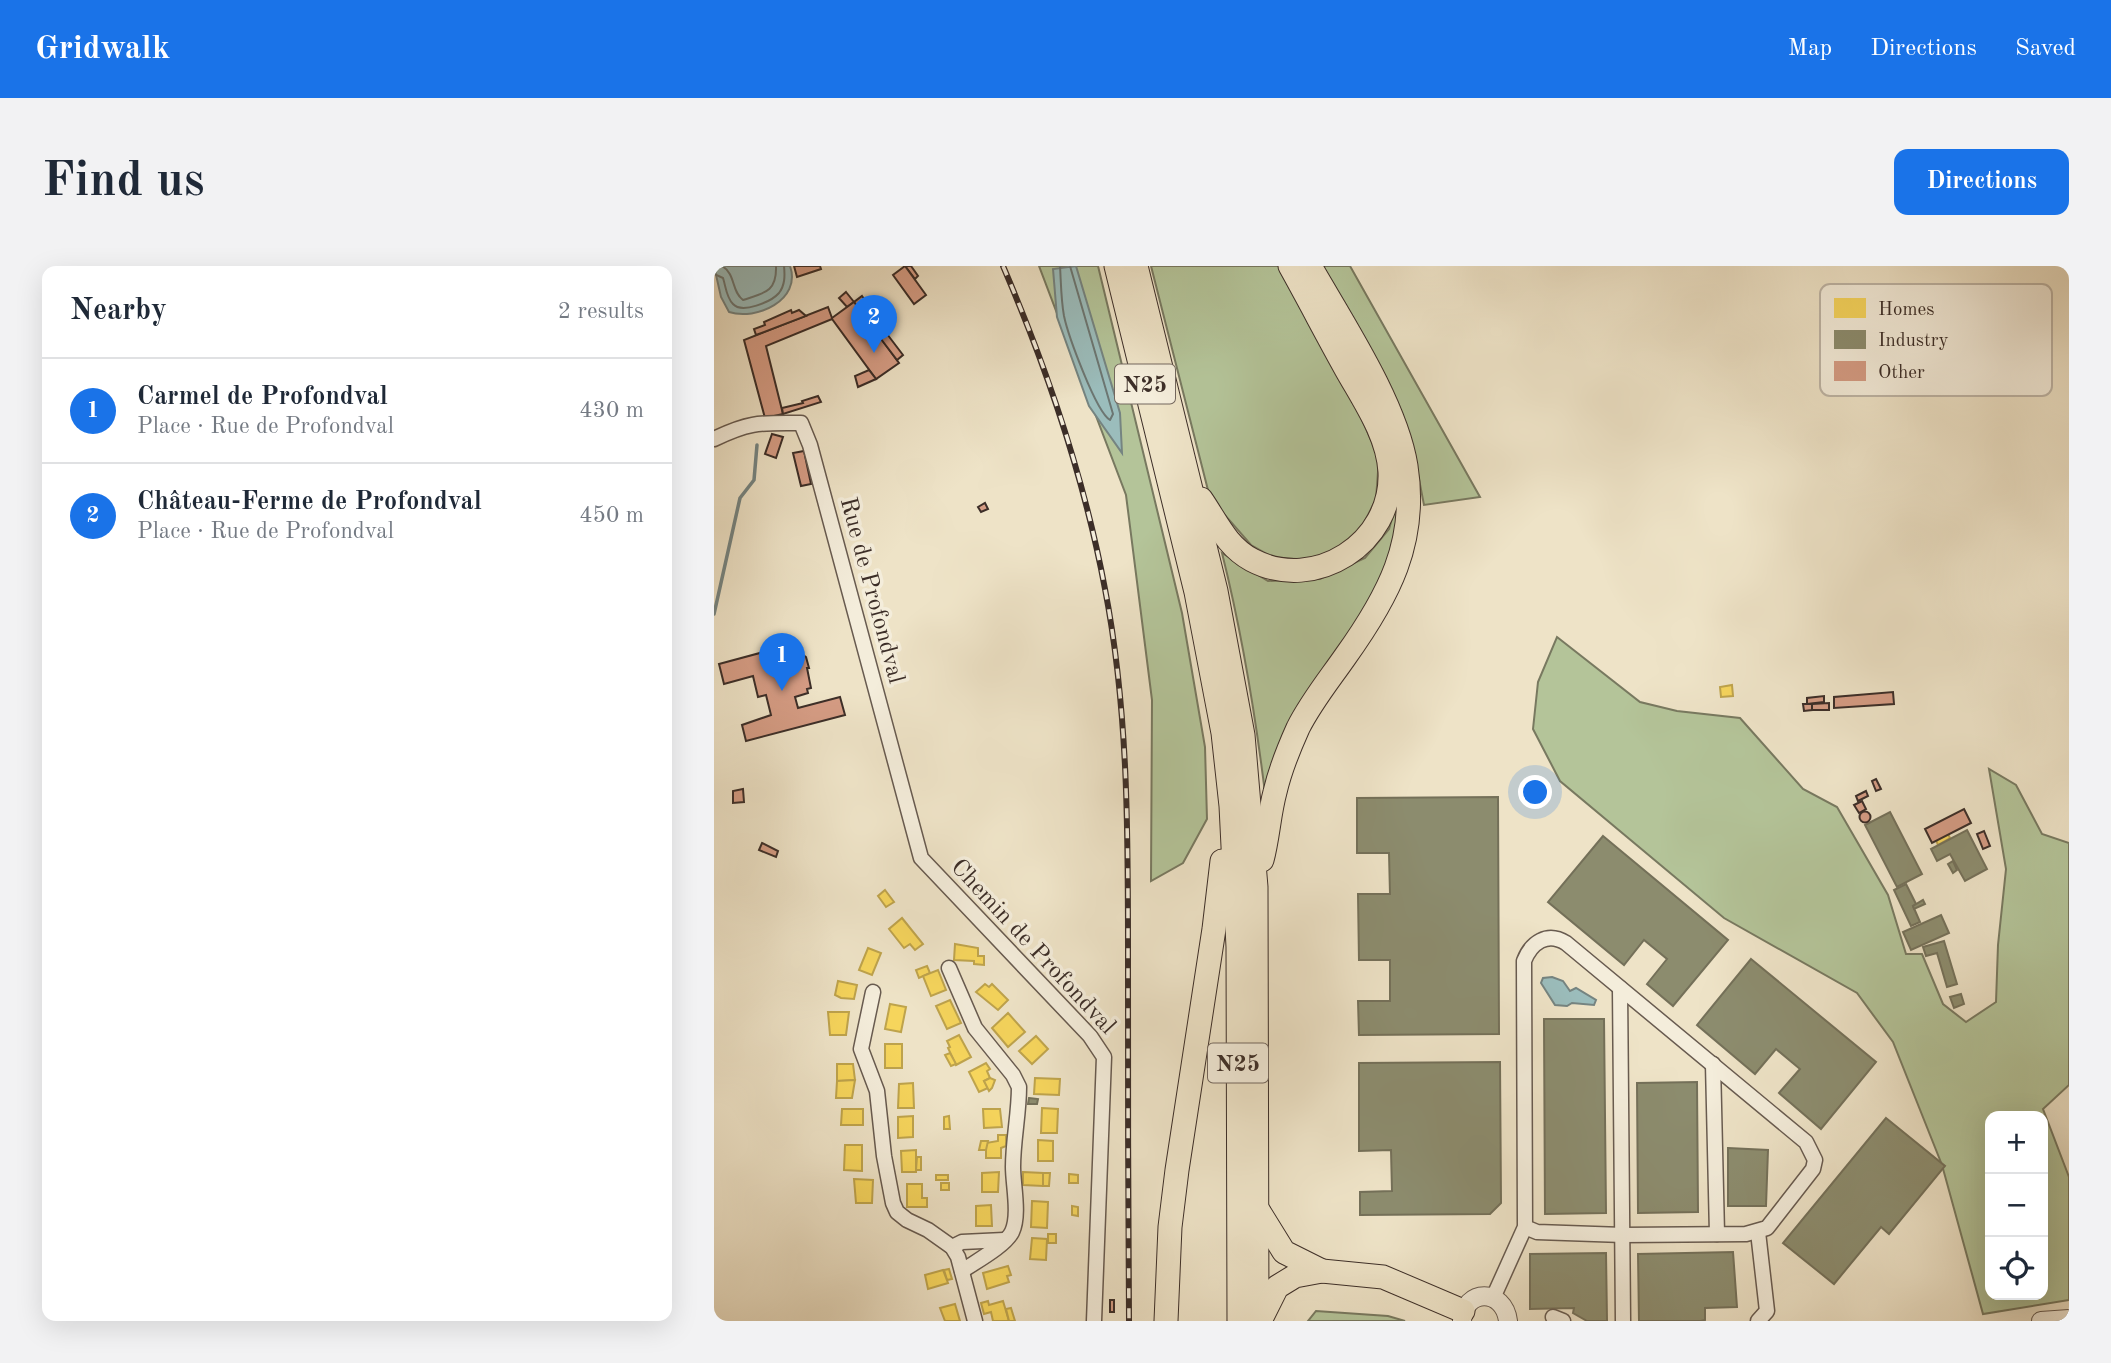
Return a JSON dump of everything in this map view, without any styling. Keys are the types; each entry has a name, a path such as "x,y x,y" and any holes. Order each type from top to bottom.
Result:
{"highway":[{"name":"N25","path":"1116,266 1196,592 1223,733 1231,806 1238,947 1239,1321"},
{"name":"N25","path":"1136,266 1216,591 1241,722 1256,887 1259,1321"},
{"path":"1190,482 1233,547 1252,560 1275,569 1300,571 1339,560 1354,551 1370,535 1380,517 1387,496 1390,473 1385,446 1373,417 1290,266"},
{"path":"1256,887 1274,794 1285,759 1299,726 1318,694 1379,607 1396,572 1406,538 1410,503 1406,464 1391,418 1360,353 1310,266"},
{"path":"1166,1321 1170,1227 1177,1170 1214,929 1223,837 1231,806"},
{"path":"1257,1208 1284,1252 1322,1271"},
{"path":"1259,1321 1277,1287 1295,1276 1322,1271 1383,1277 1462,1316"}],"street":[{"name":"Rue de Profondval","path":"714,439 754,423 801,423 810,445 921,858"},
{"name":"Chemin de Profondval","path":"921,858 1090,1036 1104,1057 1094,1321"},
{"path":"1493,1298 1525,1227 1524,961 1529,949 1538,941 1560,939 1806,1142 1815,1160 1813,1169 1767,1228 1758,1232 1623,1235 1537,1231 1525,1227"},
{"path":"949,968 975,1028 1013,1075 1019,1087 1013,1169 1014,1226 1011,1235 961,1271"},
{"path":"1620,988 1623,1321"},
{"path":"873,992 861,1049 877,1091 892,1203 897,1212 907,1220 928,1230 952,1247 975,1321"},
{"path":"1713,1064 1717,1234"},
{"path":"1758,1232 1767,1311 1758,1321"},
{"path":"952,1247 962,1242 1004,1240"},
{"path":"1462,1316 1472,1300 1479,1297 1493,1298 1502,1304 1507,1312 1507,1321"},
{"path":"2041,1321 2069,1319"}],"green space":[{"path":"1039,266 1098,266 1182,613 1205,747 1207,819 1183,863 1151,881 1152,700 1126,495"},
{"path":"1151,266 1280,266 1351,395 1379,458 1376,499 1358,535 1321,560 1274,558 1251,545 1210,498"},
{"path":"1321,266 1350,266 1480,497 1424,505 1413,448"},
{"path":"1401,487 1397,537 1382,584 1265,793 1247,673 1222,553 1268,581 1320,579 1365,558 1389,529"},
{"path":"1557,637 1640,702 1677,711 1740,718 1803,789 1837,807 1888,895 1906,954 1922,954 1943,1004 1966,1022 1996,1002 1998,945 2006,869 1989,769 2016,785 2042,834 2069,843 2069,1085 2044,1111 1985,1111 1985,1300 2048,1300 2048,1122 2069,1177 2069,1300 1983,1314 1942,1165 1893,1042 1857,993 1724,918 1560,781 1533,729 1538,682"},
{"path":"1316,1311 1388,1316 1405,1321 1308,1321"}],"water":[{"path":"714,266 790,266 792,278 783,298 774,305 752,313 740,314 729,312 721,297"},
{"path":"1076,266 1120,413 1122,453 1089,406 1057,317 1053,269"},
{"path":"1552,977 1563,981 1570,991 1576,988 1596,1000 1594,1005 1555,1005 1541,983 1543,978"}],"building: Homes":[{"path":"1732,685 1733,696 1721,697 1720,687"},
{"path":"1948,834 1950,838 1938,845 1936,840"},
{"path":"885,890 894,902 886,907 878,896"},
{"path":"902,918 923,944 915,950 910,944 904,948 889,929"},
{"path":"955,944 978,948 978,956 984,956 984,965 974,964 974,961 954,960"},
{"path":"868,948 881,953 872,975 859,970"},
{"path":"927,966 930,973 919,978 916,970"},
{"path":"938,970 946,990 931,996 923,976"},
{"path":"838,981 857,985 854,999 835,995"},
{"path":"985,984 989,987 992,984 1008,1000 998,1010 976,992"},
{"path":"950,1000 961,1023 947,1029 936,1006"},
{"path":"890,1004 906,1007 901,1032 885,1029"},
{"path":"828,1012 849,1012 846,1035 830,1035"},
{"path":"1008,1013 1025,1032 1008,1047 992,1028"},
{"path":"959,1035 971,1057 956,1065 947,1041"},
{"path":"1036,1036 1048,1049 1032,1064 1019,1051"},
{"path":"885,1044 902,1044 902,1068 885,1068"},
{"path":"950,1053 956,1064 951,1066 945,1055"},
{"path":"986,1063 990,1069 987,1071 990,1078 984,1081 988,1088 979,1092 969,1072"},
{"path":"837,1064 853,1064 855,1080 837,1081"},
{"path":"990,1078 995,1080 989,1091 984,1081"},
{"path":"1035,1078 1060,1079 1059,1095 1034,1094"},
{"path":"855,1080 852,1098 836,1098 837,1081"},
{"path":"913,1083 914,1108 898,1108 899,1084"},
{"path":"1042,1108 1058,1109 1057,1133 1041,1133"},
{"path":"842,1109 863,1109 863,1125 841,1125"},
{"path":"983,1109 1000,1109 1002,1127 984,1128"},
{"path":"913,1116 913,1137 898,1138 898,1117"},
{"path":"949,1116 950,1129 944,1129 944,1117"},
{"path":"998,1135 1006,1135 1006,1146 1001,1148 1001,1158 986,1158 986,1143 998,1141"},
{"path":"1038,1140 1053,1141 1053,1161 1038,1161"},
{"path":"981,1141 988,1141 986,1150 979,1150"},
{"path":"845,1145 862,1145 862,1171 844,1170"},
{"path":"916,1150 916,1172 902,1172 901,1151"},
{"path":"917,1157 921,1157 921,1170 916,1170"},
{"path":"999,1172 998,1192 982,1192 982,1173"},
{"path":"1023,1172 1043,1173 1043,1186 1023,1185"},
{"path":"1043,1173 1050,1173 1049,1186 1043,1186"},
{"path":"1069,1174 1078,1175 1078,1183 1069,1183"},
{"path":"936,1175 948,1175 948,1180 936,1180"},
{"path":"854,1179 873,1180 872,1203 856,1203"},
{"path":"941,1183 949,1183 949,1190 941,1190"},
{"path":"907,1184 922,1184 922,1198 927,1198 927,1207 907,1207"},
{"path":"1032,1201 1048,1202 1047,1228 1031,1227"},
{"path":"991,1205 992,1226 976,1226 976,1206"},
{"path":"1072,1206 1078,1207 1078,1216 1072,1215"},
{"path":"1048,1234 1056,1234 1056,1243 1048,1243"},
{"path":"1032,1238 1047,1239 1046,1260 1030,1259"},
{"path":"1008,1266 1011,1275 1007,1276 1009,1282 987,1289 983,1273"},
{"path":"949,1269 952,1279 947,1280 944,1270"},
{"path":"943,1270 948,1283 928,1289 925,1275"},
{"path":"988,1301 989,1305 1003,1301 1009,1321 993,1321 991,1312 984,1314 981,1303"},
{"path":"955,1304 960,1321 945,1321 940,1308"},
{"path":"1011,1308 1015,1321 1009,1321 1006,1309"}],"building: Industry":[{"path":"1498,797 1499,1034 1359,1035 1358,1001 1390,1001 1390,960 1359,960 1358,894 1390,894 1389,853 1357,853 1357,798"},
{"path":"1890,812 1922,874 1897,887 1865,825"},
{"path":"1967,830 1987,869 1965,881 1950,854 1937,861 1931,849"},
{"path":"1603,836 1728,940 1673,1006 1647,984 1667,959 1644,940 1624,965 1548,902"},
{"path":"1953,861 1957,870 1953,873 1948,864"},
{"path":"1906,884 1916,904 1913,906 1920,922 1911,926 1894,890"},
{"path":"1923,900 1925,904 1914,909 1913,906"},
{"path":"1941,915 1949,933 1911,950 1903,932"},
{"path":"1944,941 1957,984 1947,987 1937,953 1926,956 1923,947"},
{"path":"1751,959 1876,1062 1821,1129 1779,1093 1800,1069 1776,1049 1755,1074 1697,1025"},
{"path":"1961,994 1964,1004 1954,1008 1950,997"},
{"path":"1544,1019 1604,1019 1606,1213 1545,1214"},
{"path":"1500,1062 1501,1203 1490,1214 1360,1215 1360,1192 1392,1191 1391,1150 1359,1151 1359,1063"},
{"path":"1697,1082 1698,1212 1638,1213 1637,1083"},
{"path":"1029,1098 1038,1099 1037,1104 1028,1104"},
{"path":"1886,1118 1945,1166 1889,1234 1881,1227 1834,1284 1783,1243"},
{"path":"1728,1148 1768,1150 1766,1206 1728,1206"},
{"path":"1733,1252 1737,1307 1705,1308 1705,1320 1701,1321 1639,1321 1638,1254"},
{"path":"1606,1253 1607,1321 1587,1321 1573,1313 1574,1308 1530,1309 1530,1254"}],"building: Other":[{"path":"794,266 820,266 821,269 797,277"},
{"path":"905,266 911,266 918,276 915,279"},
{"path":"905,266 926,295 914,304 893,275"},
{"path":"846,292 854,302 847,307 839,298"},
{"path":"862,296 889,333 881,339 854,302"},
{"path":"854,302 899,363 876,379 832,319 766,346 783,414 765,418 744,340 828,307 832,318"},
{"path":"791,310 792,313 799,310 806,316 756,335 754,329"},
{"path":"887,334 903,355 897,360 881,339"},
{"path":"869,370 876,379 858,387 855,376"},
{"path":"818,396 821,402 783,414 782,408"},
{"path":"772,434 783,437 776,458 765,454"},
{"path":"804,451 811,484 801,486 793,453"},
{"path":"985,503 988,509 981,512 978,507"},
{"path":"788,644 806,657 809,668 811,688 807,689 808,693 795,697 798,708 840,697 845,715 746,741 742,725 771,715 766,695 758,697 753,676 724,684 719,664 771,650 772,653 777,652 781,645"},
{"path":"1893,692 1894,704 1834,708 1834,697"},
{"path":"1824,696 1824,702 1807,704 1807,698"},
{"path":"1829,703 1829,710 1812,710 1812,704"},
{"path":"1803,704 1812,704 1812,710 1804,711"},
{"path":"1876,779 1881,789 1876,791 1872,781"},
{"path":"743,789 744,802 733,803 733,791"},
{"path":"1866,791 1868,796 1858,801 1856,796"},
{"path":"1862,801 1866,809 1859,813 1854,805"},
{"path":"1964,809 1971,823 1932,843 1925,829"},
{"path":"1865,812 1869,813 1869,821 1865,822 1861,821 1860,817 1861,813"},
{"path":"1984,831 1990,846 1983,849 1977,834"},
{"path":"762,843 778,851 776,857 759,850"},
{"path":"1110,1300 1114,1300 1114,1312 1110,1312"}],"waterway":[{"path":"714,614 740,498 754,480 757,445"}],"railway":[{"path":"1003,266 1050,385 1087,506 1105,589 1119,682 1127,824 1129,1321"}],"place":[{"name":"Château-Ferme de Profondval","path":"874,353"},
{"name":"Carmel de Profondval","path":"782,691"}]}
